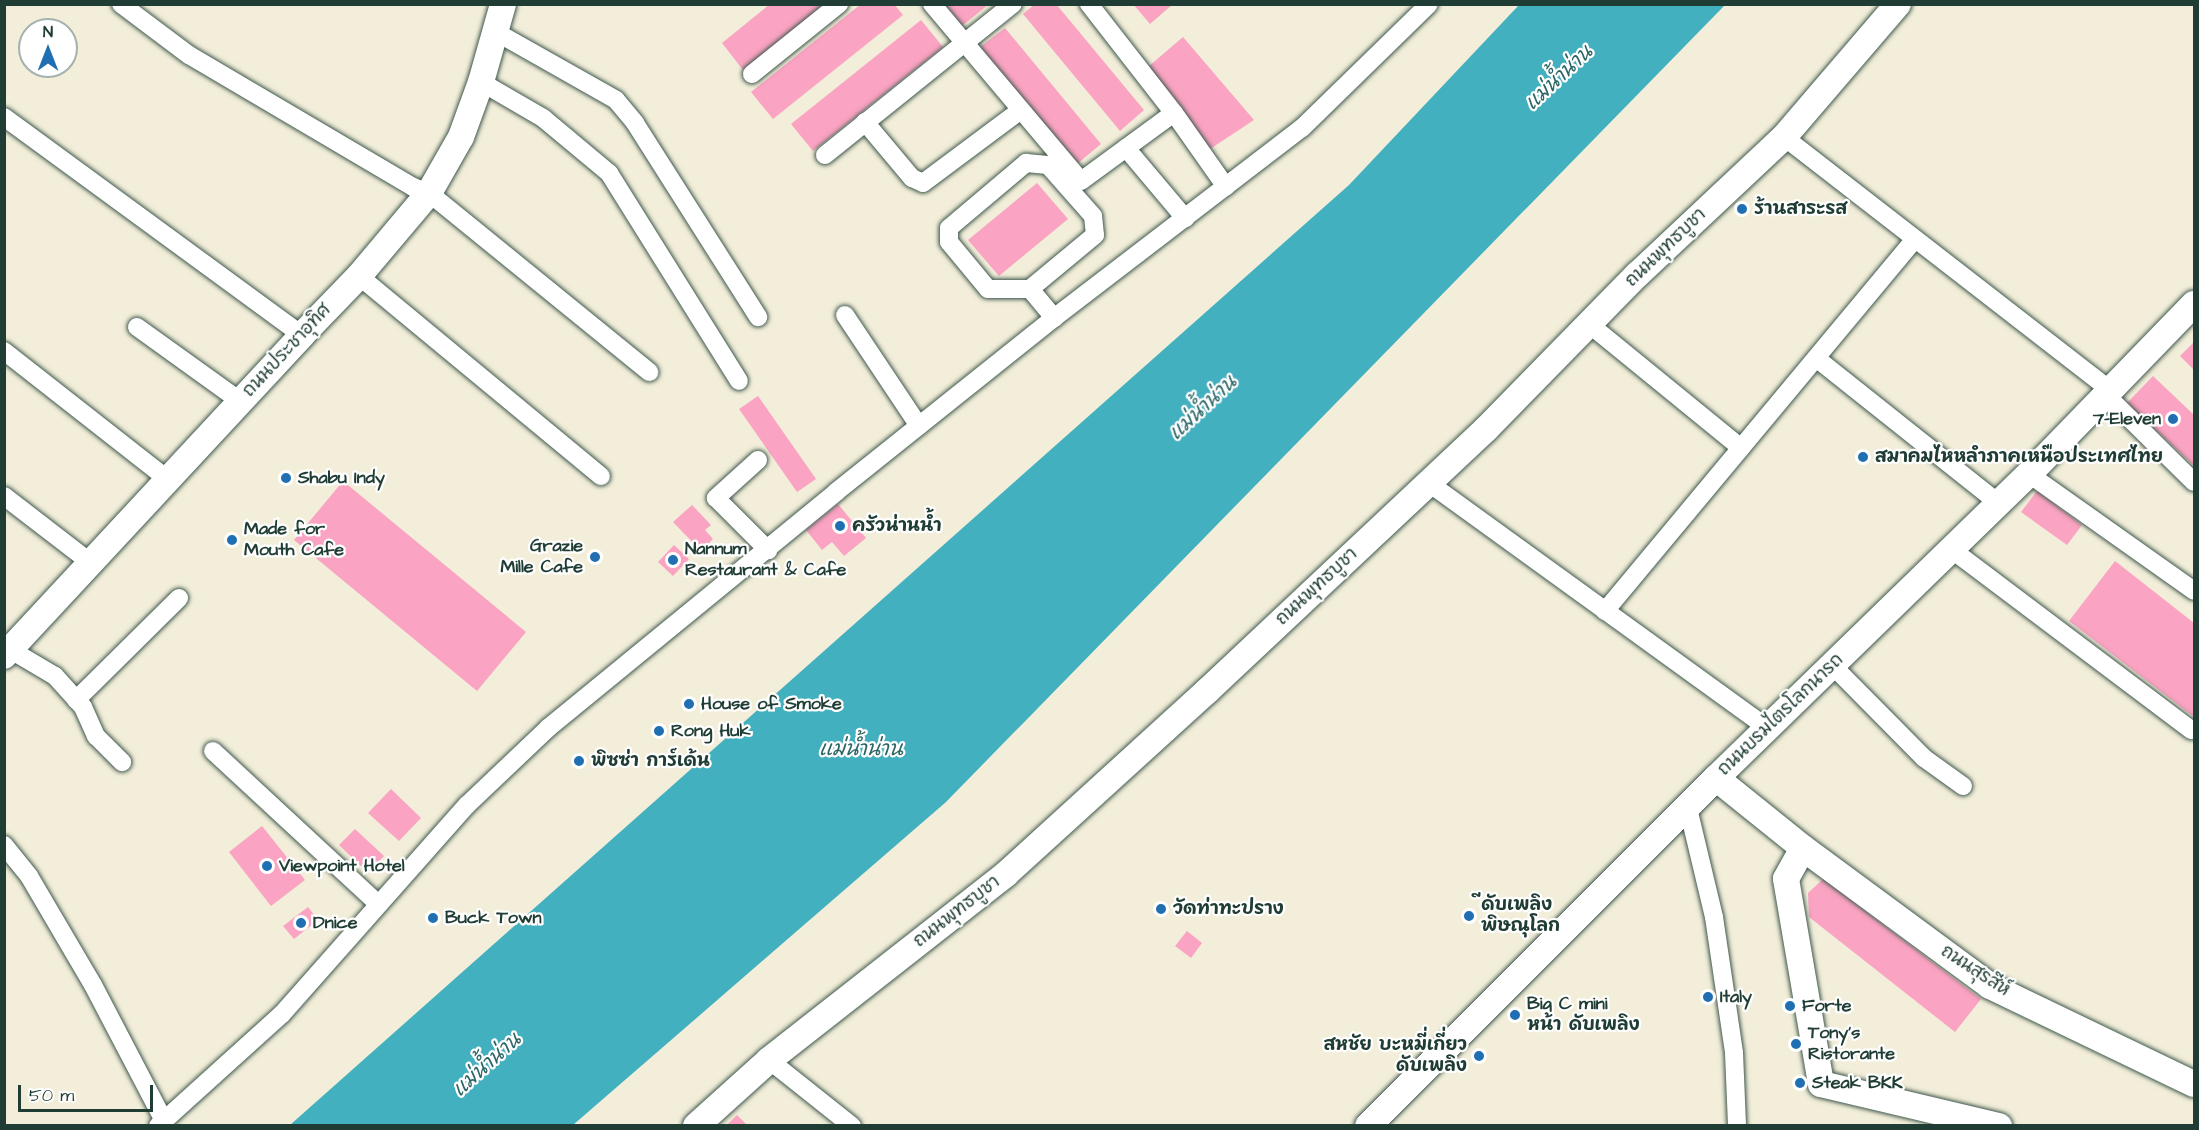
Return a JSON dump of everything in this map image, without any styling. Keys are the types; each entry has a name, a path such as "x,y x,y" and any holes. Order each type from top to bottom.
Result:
{"street":[{"path":"121,4 189,55 413,187 429,193 649,372"},
{"name":"ถนนประชาอุทิศ","path":"8,653 167,479 359,276 429,193 461,137 482,82 503,4"},
{"path":"752,75 839,4"},
{"path":"932,4 1081,181 1174,113"},
{"path":"825,155 1013,4"},
{"path":"1089,4 1174,113 1226,187"},
{"path":"4,844 29,876 93,985 161,1123 282,1014 466,805 548,728 1054,318 1302,128 1429,4"},
{"name":"ถนนพุทธบูชา","path":"696,1125 769,1060 1006,874 1207,691 1486,429 1589,324 1784,137 1898,4"},
{"path":"496,32 616,100 635,123 758,317"},
{"path":"482,82 543,118 609,172 739,381"},
{"path":"865,122 912,178 923,183 1021,110"},
{"path":"4,117 302,335"},
{"path":"1784,137 2109,393 2194,482"},
{"path":"1126,148 1185,218"},
{"path":"1026,163 1048,165 1093,216 1095,235 1030,289 988,289 949,242 949,228 1026,163"},
{"path":"1605,611 1915,239"},
{"path":"359,276 601,476"},
{"path":"1030,289 1054,318"},
{"name":"ถนนบรมไตรโลกนารถ","path":"1368,1125 1716,778 2029,474 2194,304"},
{"path":"845,315 919,426"},
{"path":"1589,324 1741,448"},
{"path":"137,327 240,401"},
{"path":"4,351 167,479"},
{"path":"1816,358 1998,503"},
{"path":"758,460 717,498 768,550"},
{"path":"2029,474 2194,591"},
{"path":"1429,483 1767,728"},
{"path":"4,496 91,563"},
{"path":"1951,549 2191,730"},
{"path":"76,700 178,598"},
{"path":"8,653 55,676 83,707 96,736 122,762"},
{"path":"1832,665 1924,758 1963,786"},
{"path":"213,751 378,904"},
{"name":"ถนนสุรสีห์","path":"1716,778 1803,848 1990,986 2194,1084"},
{"path":"1688,807 1714,917 1734,1053 1737,1125"},
{"path":"1803,848 1786,879 1821,1084 1999,1125"},
{"path":"769,1060 852,1125"}],"water":[{"name":"แม่น้ำน่าน","path":"1519,5 1725,5 946,802 573,1125 290,1125 1349,185"}],"building":[{"path":"770,4 825,4 743,70 722,43"},
{"path":"861,4 894,4 903,15 773,119 751,92"},
{"path":"945,4 989,4 962,26"},
{"path":"1035,4 1056,4 1144,110 1120,131 1023,14"},
{"path":"1133,4 1173,4 1150,24"},
{"path":"921,20 943,47 813,151 791,124"},
{"path":"1005,28 1101,144 1077,164 980,47"},
{"path":"1183,37 1254,120 1210,149 1148,67"},
{"path":"1037,183 1068,219 999,276 968,240"},
{"path":"2194,342 2194,370 2180,356"},
{"path":"2153,376 2194,415 2194,466 2127,403"},
{"path":"758,396 816,479 797,492 739,409"},
{"path":"343,481 526,632 477,691 294,540"},
{"path":"2037,491 2082,525 2067,545 2021,512"},
{"path":"838,504 866,538 844,556 832,542 822,550 806,530"},
{"path":"692,505 711,525 705,530 713,539 701,551 673,522"},
{"name":"Nannum Restaurant & Cafe","path":"674,545 689,559 673,576 658,562"},
{"path":"2115,561 2194,623 2194,717 2069,621"},
{"path":"391,789 421,818 399,841 368,813"},
{"name":"Viewpoint Hotel","path":"262,826 305,880 271,906 229,852"},
{"path":"355,829 384,856 368,873 339,845"},
{"path":"1823,879 1981,999 1955,1032 1809,917 1808,893"},
{"name":"Dnice","path":"308,907 318,920 294,939 283,926"},
{"path":"1187,931 1202,943 1191,958 1175,946"},
{"path":"737,1115 748,1126 726,1126"}],"place":[{"name":"ร้านสาระรส","path":"1742,209"},
{"name":"7-Eleven","path":"2173,419"},
{"name":"สมาคมไหหลำภาคเหนือประเทศไทย","path":"1863,457"},
{"name":"Shabu Indy","path":"286,478"},
{"name":"ครัวน่านน้ำ","path":"840,526"},
{"name":"Made for Mouth Cafe","path":"232,540"},
{"name":"Grazie Mille Cafe","path":"595,557"},
{"name":"Nannum Restaurant & Cafe","path":"673,560"},
{"name":"House of Smoke","path":"689,704"},
{"name":"Rong Huk","path":"659,731"},
{"name":"พิซซ่า การ์เด้น","path":"579,761"},
{"name":"Viewpoint Hotel","path":"267,866"},
{"name":"วัดท่าทะปราง","path":"1161,909"},
{"name":"ีดับเพลิง พิษณุโลก","path":"1469,916"},
{"name":"Buck Town","path":"433,918"},
{"name":"Dnice","path":"301,923"},
{"name":"Italy","path":"1708,997"},
{"name":"Forte","path":"1790,1006"},
{"name":"Big C mini หน้า ดับเพลิง","path":"1515,1015"},
{"name":"Tony's Ristorante","path":"1796,1044"},
{"name":"สหชัย บะหมี่เกี่ยว ดับเพลิง","path":"1479,1056"},
{"name":"Steak BKK","path":"1800,1083"}]}
